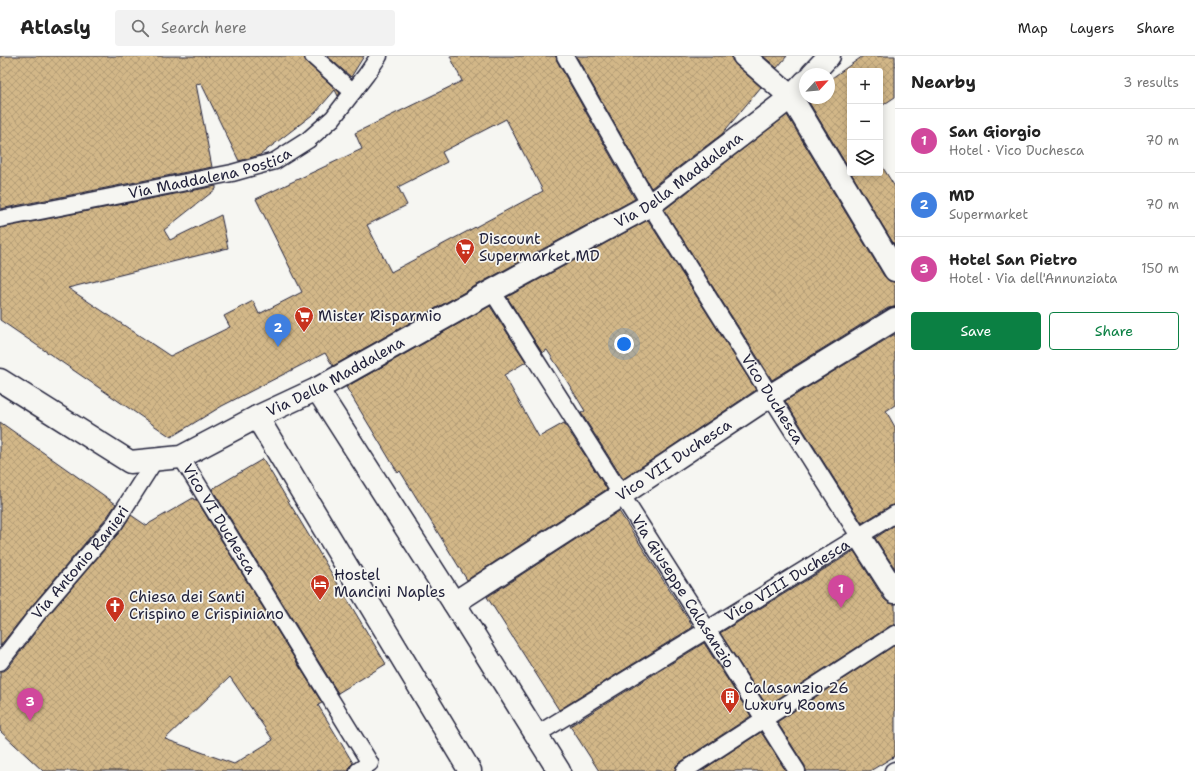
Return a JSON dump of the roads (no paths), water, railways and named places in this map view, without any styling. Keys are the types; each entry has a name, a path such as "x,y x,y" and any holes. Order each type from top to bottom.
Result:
{"street":[{"path":"744,56 798,89 895,270"},
{"path":"818,68 829,56"},
{"name":"Via Della Maddalena","path":"0,380 130,462 181,457 256,417 317,389 650,205 798,89"},
{"name":"Vico VII Duchesca","path":"454,603 770,396 895,319"},
{"path":"317,389 454,603 559,771"},
{"path":"256,417 470,771"},
{"name":"Vico Duchesca","path":"859,536 895,592"}],"lane":[{"path":"313,56 353,92"},
{"name":"Via Maddalena Postica","path":"0,219 232,173 275,161 308,140 333,118 379,56"},
{"name":"Vico Duchesca","path":"565,56 650,205 859,536"},
{"name":"Via Giuseppe Calasanzio","path":"492,291 797,771"},
{"name":"Vico VI Duchesca","path":"181,457 334,703 364,767"},
{"name":"Via Antonio Ranieri","path":"0,662 38,613 115,523 155,460"},
{"name":"Vico VIII Duchesca","path":"536,735 895,514"},
{"path":"684,771 895,634"}],"place":[{"name":"Discount Supermarket MD","path":"465,265"},
{"name":"Mister Risparmio","path":"304,333"},
{"name":"MD","path":"278,347"},
{"name":"Hostel Mancini Naples","path":"320,601"},
{"name":"San Giorgio","path":"841,608"},
{"name":"Chiesa dei Santi Crispino e Crispiniano","path":"115,623"},
{"name":"Calasanzio 26 Luxury Rooms","path":"730,714"},
{"name":"Hotel San Pietro","path":"30,721"}]}
